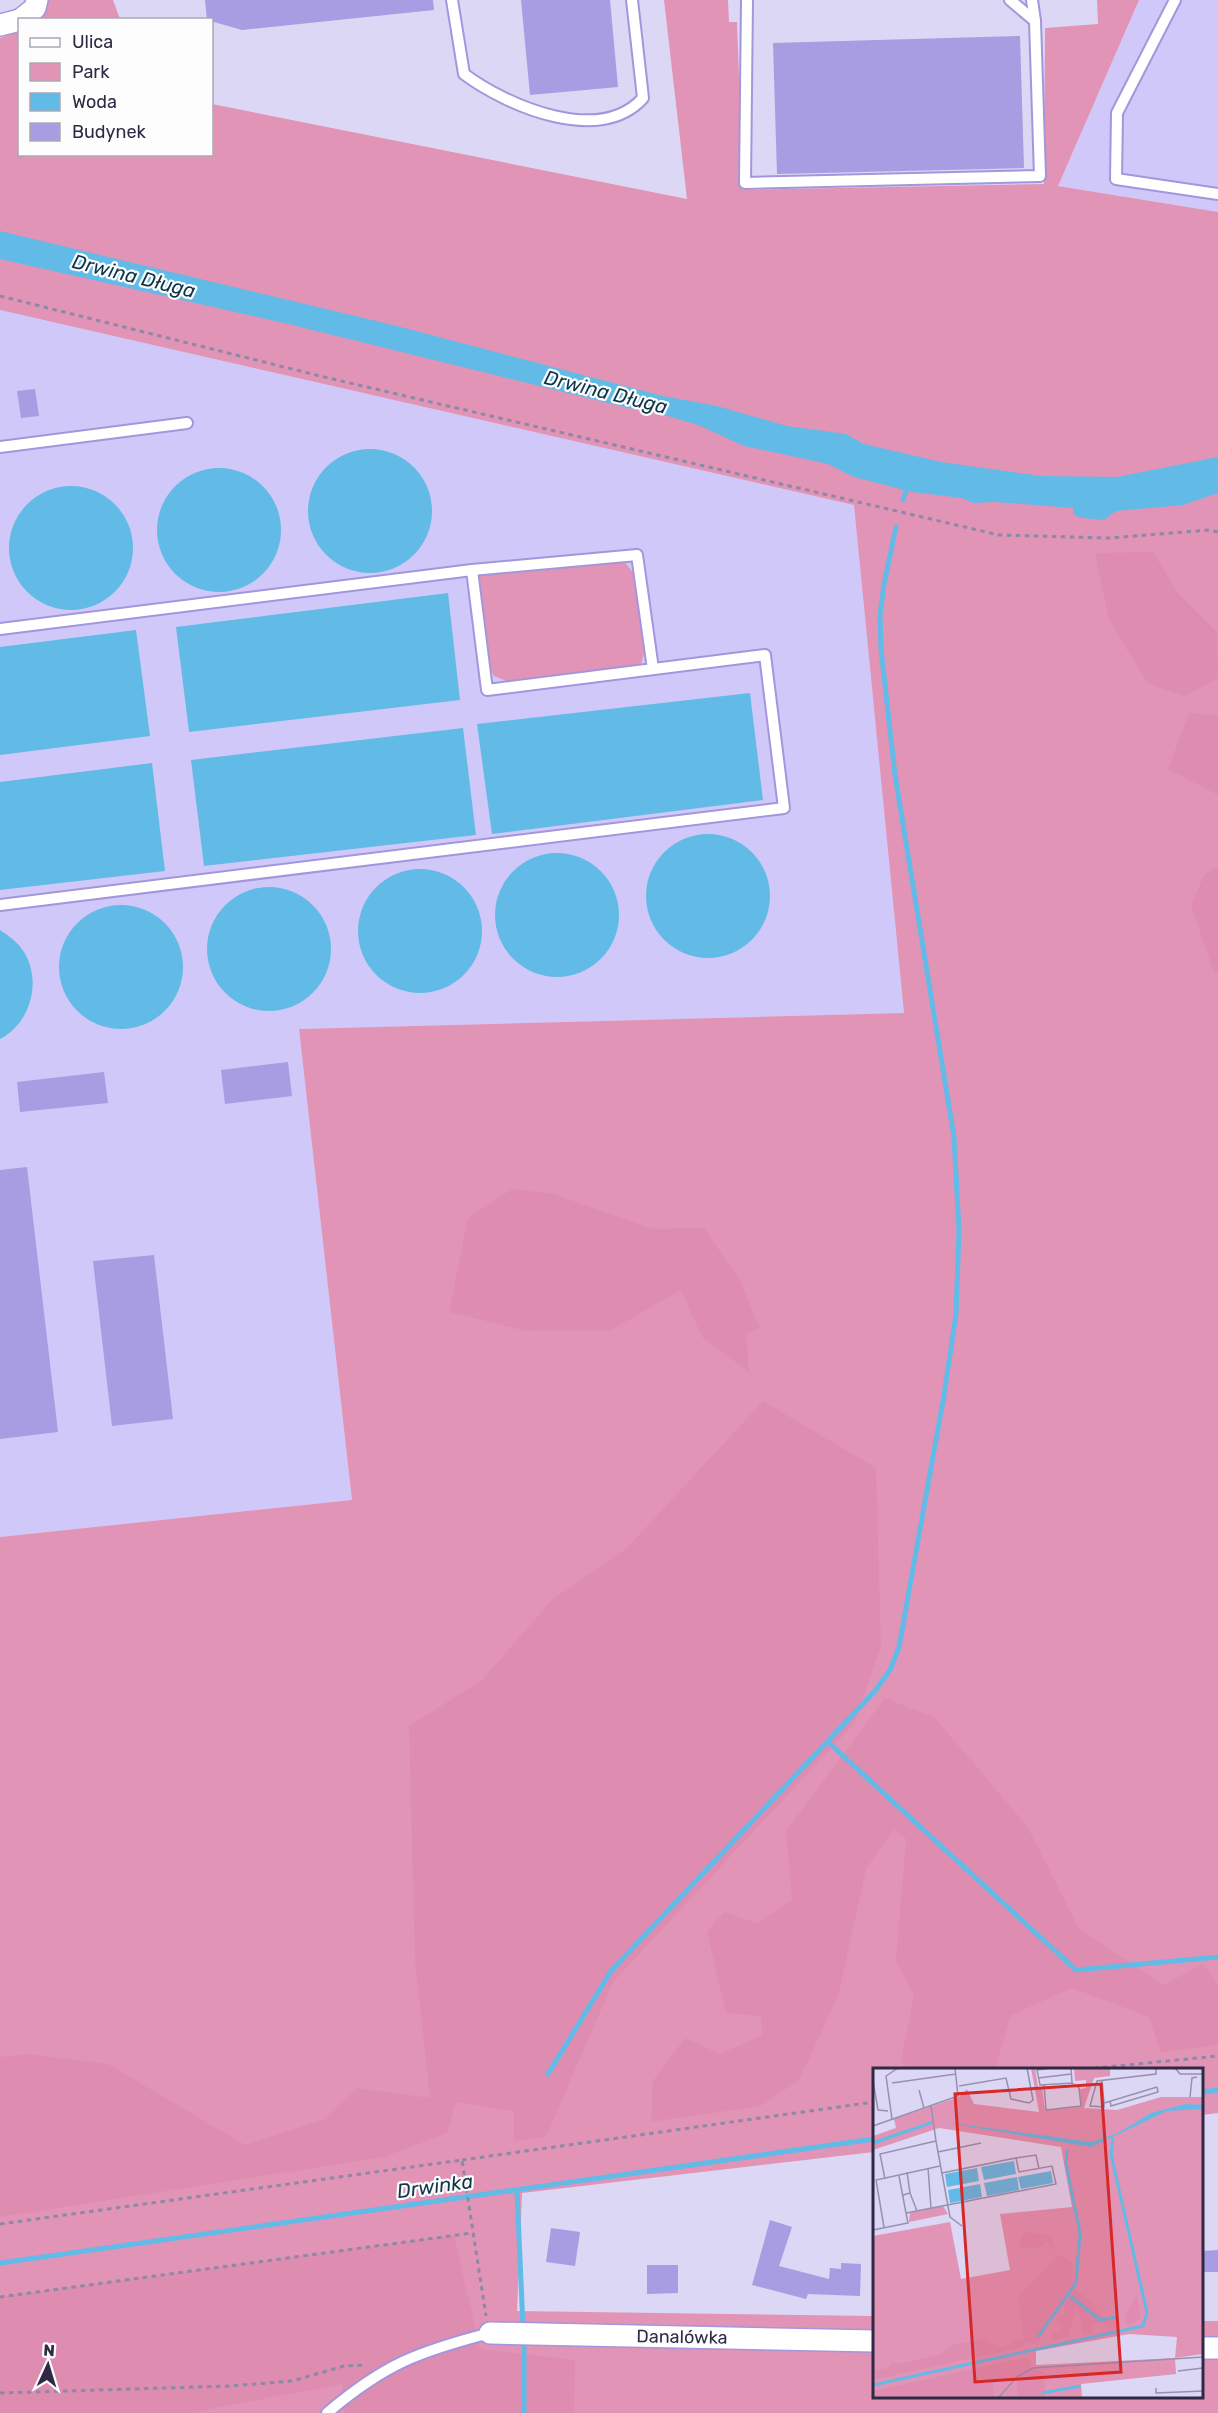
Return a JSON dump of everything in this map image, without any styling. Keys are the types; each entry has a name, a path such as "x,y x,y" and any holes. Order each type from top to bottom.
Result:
{"street":[{"path":"22,18 35,8 37,0"},
{"path":"0,25 18,20"},
{"name":"Danalówka","path":"490,2333 873,2341"}],"lane":[{"path":"452,0 464,74 483,87 568,121 607,118 632,110 643,98 632,0"},
{"path":"747,0 746,183 1040,176 1035,21 1032,0"},
{"path":"1010,0 1035,21"},
{"path":"1175,0 1117,113 1116,179 1218,194"},
{"path":"0,447 187,423"},
{"path":"0,629 472,570 637,555 653,669"},
{"path":"0,905 784,808 765,655 487,690 472,570"},
{"path":"327,2413 362,2383 398,2362 431,2349 490,2333"}],"path":[{"path":"0,296 320,376 999,535 1077,539 1209,530 1218,532"},
{"path":"1096,2068 1218,2056"},
{"path":"0,2224 873,2103"},
{"path":"462,2160 490,2333"},
{"path":"0,2297 472,2233"},
{"path":"0,2393 230,2386 292,2381 344,2366 398,2362"}],"shaded area":[{"path":"1139,0 1218,0 1218,212 1058,186"},
{"path":"0,310 854,505 904,1013 299,1029 352,1500 0,1537"},
{"path":"1153,552 1177,592 1217,632 1218,678 1185,696 1148,684 1109,620 1095,553"},
{"path":"1189,713 1218,717 1218,795 1168,769"},
{"path":"1218,866 1218,974 1214,972 1191,906 1204,875"},
{"path":"512,1189 554,1194 652,1229 704,1228 739,1279 760,1328 746,1333 749,1372 702,1337 681,1290 611,1330 526,1331 449,1312 468,1218"},
{"path":"763,1401 876,1468 881,1646 854,1724 613,1982 546,2137 514,2141 514,2111 456,2102 447,2133 384,2157 0,2217 0,2057 28,2054 108,2064 245,2145 325,2119 357,2088 430,2098 415,1959 409,1726 481,1681 553,1599 627,1548"},
{"path":"885,1698 935,1718 1027,1826 1079,1929 1163,1985 1203,1964 1218,1984 1218,2045 1161,2052 1149,2017 1072,1988 1011,2015 995,2068 908,2068 901,2061 914,1995 896,1961 906,1839 894,1829 866,1869 838,1996 799,2080 760,2106 651,2122 653,2081 685,2038 720,2054 762,2035 761,2016 726,2013 707,1932 724,1912 757,1923 792,1900 786,1831"},
{"path":"454,2235 480,2349 575,2360 574,2413 344,2413 342,2384 189,2413 0,2413 0,2297"}],"green space":[{"path":"45,0 113,0 120,18 34,18"},
{"path":"664,0 728,0 729,22 737,22 743,190 1044,184 1045,28 1098,24 1097,0 1139,0 1058,186 1218,212 1218,2113 1203,2115 1203,2068 873,2068 873,2152 522,2193 517,2311 873,2316 873,2398 1203,2398 1203,2321 1218,2321 1218,2413 0,2413 0,1537 352,1500 299,1029 904,1013 854,505 0,310 0,38 18,32 18,156 213,156 213,104 687,199"},
{"path":"622,559 636,576 645,650 641,664 511,683 494,676 487,663 478,573"}],"water":[{"name":"Drwina Długa","path":"0,231 397,326 663,396 717,406 787,426 846,434 864,444 941,462 1041,476 1117,477 1218,457 1218,493 1183,505 1116,511 1104,520 1082,518 1073,514 1073,508 995,502 974,503 961,498 912,492 854,477 828,464 744,446 698,425 644,409 632,409 288,324 0,259"},
{"path":"370,449 394,454 414,467 427,487 432,511 427,535 414,555 394,568 370,573 346,568 326,555 313,535 308,511 313,487 326,467 346,454"},
{"path":"219,468 243,473 263,486 276,506 281,530 276,554 263,574 243,587 219,592 195,587 175,574 162,554 157,530 162,506 175,486 195,473"},
{"path":"71,486 95,491 115,504 128,524 133,548 128,572 115,592 95,605 71,610 47,605 27,592 14,572 9,548 14,524 27,504 47,491"},
{"path":"448,593 460,700 189,732 176,627"},
{"path":"136,630 150,736 0,755 0,647"},
{"path":"750,693 763,800 492,834 477,724"},
{"path":"463,728 476,835 204,866 191,760"},
{"path":"152,763 165,871 0,890 0,782"},
{"path":"708,834 732,839 752,852 765,872 770,896 765,920 752,940 732,953 708,958 684,953 664,940 651,920 646,896 651,872 664,852 684,839"},
{"path":"557,853 581,858 601,871 614,891 619,915 614,939 601,959 581,972 557,977 533,972 513,959 500,939 495,915 500,891 513,871 533,858"},
{"path":"420,869 444,874 464,887 477,907 482,931 477,955 464,975 444,988 420,993 396,988 376,975 363,955 358,931 363,907 376,887 396,874"},
{"path":"269,887 293,892 313,905 326,925 331,949 326,973 313,993 293,1006 269,1011 245,1006 225,993 212,973 207,949 212,925 225,905 245,892"},
{"path":"121,905 145,910 165,923 178,943 183,967 178,991 165,1011 145,1024 121,1029 97,1024 77,1011 64,991 59,967 64,943 77,923 97,910"},
{"path":"0,930 16,942 24,952 32,976 32,988 26,1012 11,1032 0,1039"}],"building":[{"path":"205,0 433,0 434,10 242,30 213,22 213,18 207,18"},
{"path":"521,0 610,0 618,87 530,95"},
{"path":"1020,36 1024,168 777,174 773,43"},
{"path":"35,389 39,416 21,418 17,391"},
{"path":"288,1062 292,1096 225,1104 221,1070"},
{"path":"104,1072 108,1103 20,1112 17,1082"},
{"path":"27,1167 58,1432 0,1439 0,1170"},
{"path":"154,1255 173,1419 112,1426 93,1261"},
{"path":"770,2220 792,2227 779,2266 829,2279 830,2268 841,2269 841,2263 861,2264 860,2296 808,2294 806,2299 752,2285"},
{"path":"551,2228 580,2232 575,2266 546,2262"},
{"path":"1218,2250 1218,2272 1204,2272 1203,2251"},
{"path":"647,2265 678,2265 678,2293 647,2294"}],"waterway":[{"path":"903,500 908,485"},
{"path":"548,2074 611,1971 875,1691 890,1670 899,1647 944,1395 956,1314 959,1231 954,1137 895,775 881,649 880,615 896,527"},
{"path":"828,1742 1076,1970 1218,1957"},
{"name":"Drwinka","path":"1203,2092 1218,2090"},
{"name":"Drwinka","path":"0,2263 873,2139"},
{"path":"517,2191 523,2327"},
{"path":"524,2342 524,2413"}]}
